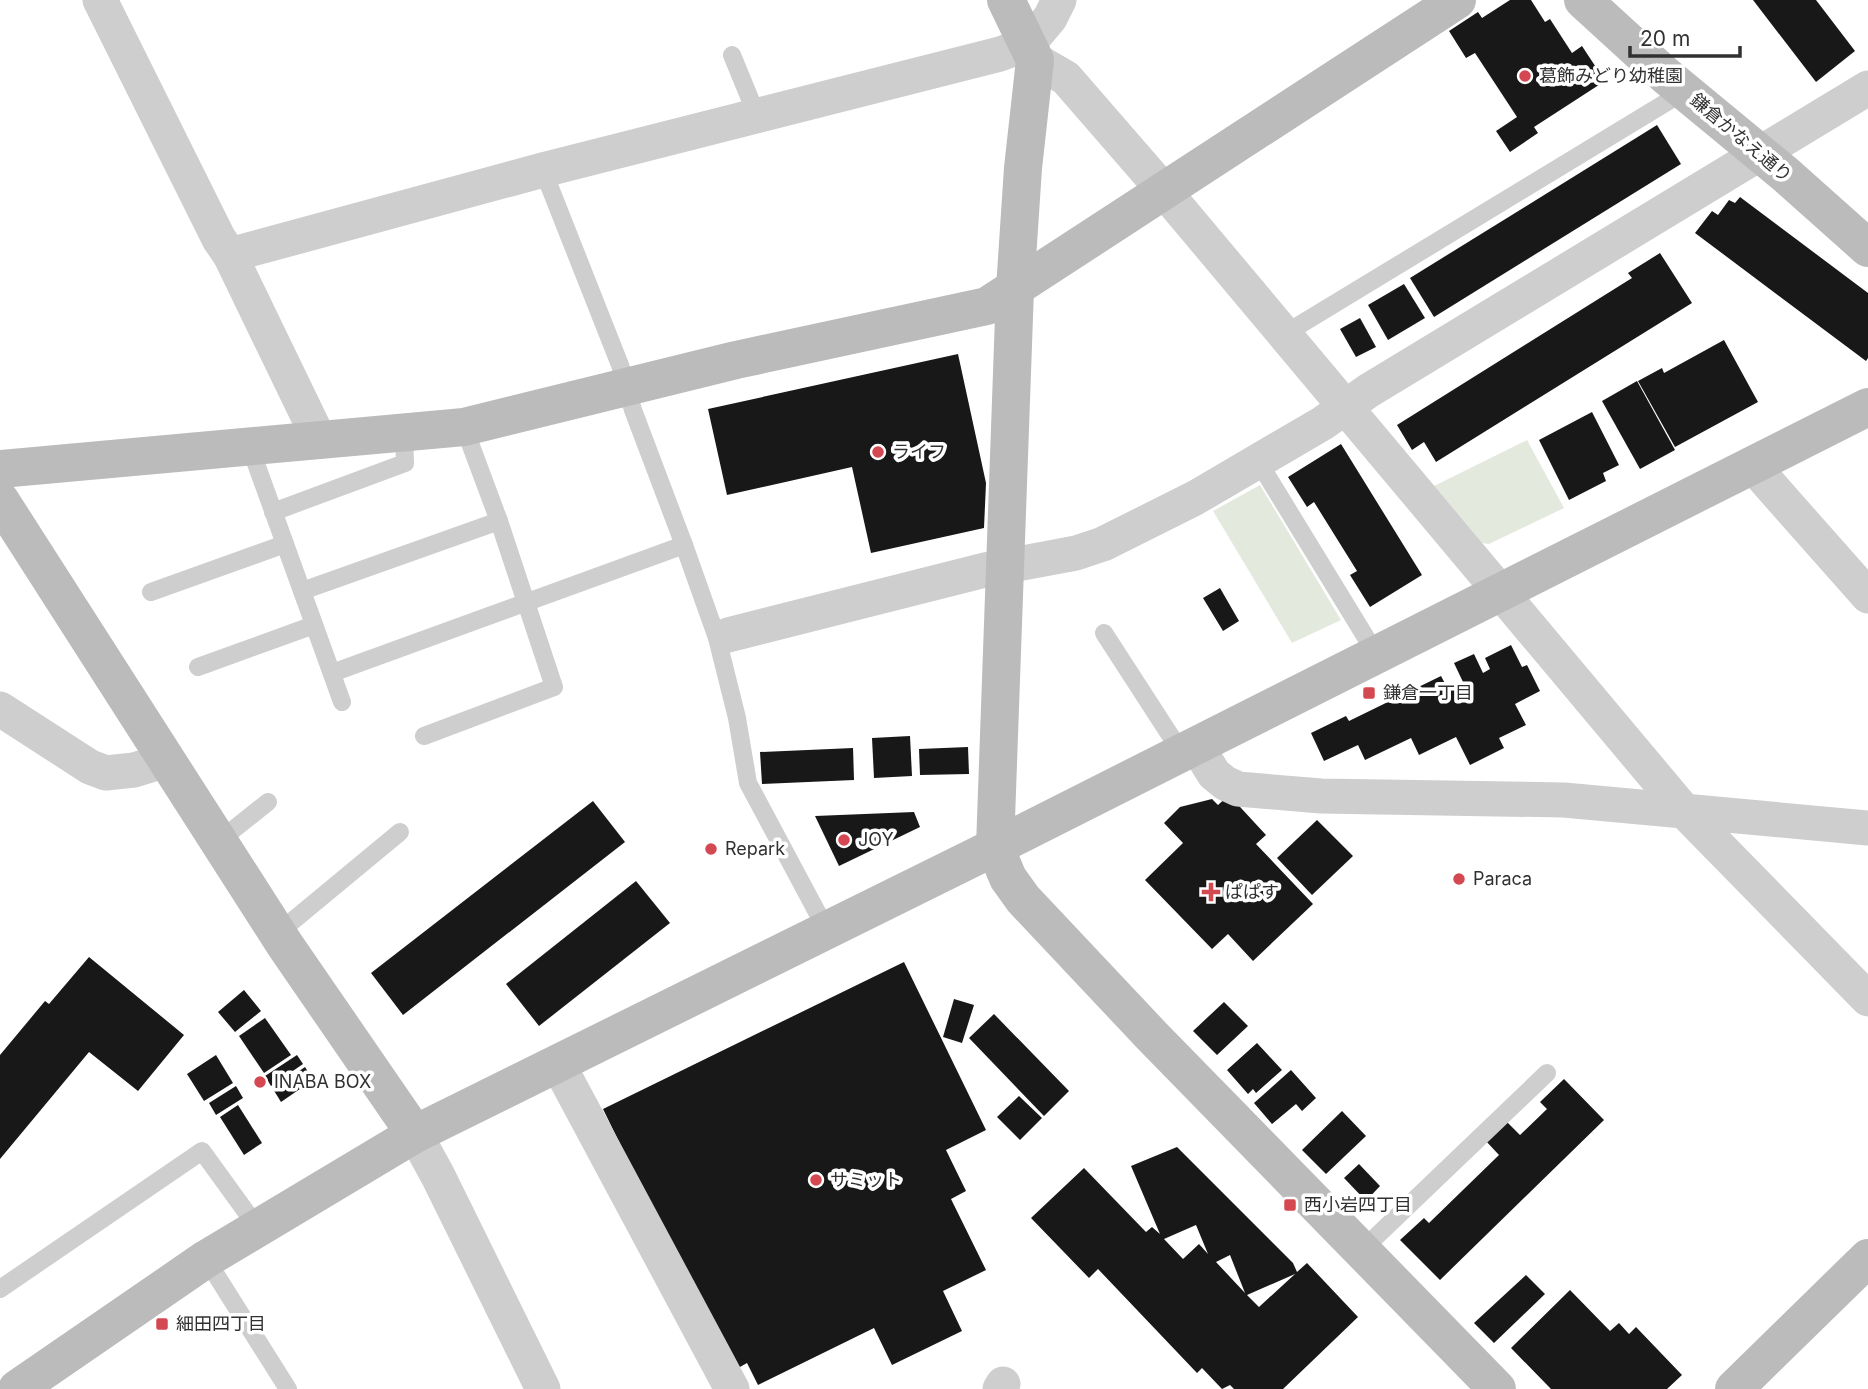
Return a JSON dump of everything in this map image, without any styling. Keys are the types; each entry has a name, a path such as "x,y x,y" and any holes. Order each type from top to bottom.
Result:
{"street":[{"path":"100,0 219,239 230,255 320,441"},
{"path":"1006,0 1032,51 1066,78 1165,192 1685,812 1868,999"},
{"path":"1059,0 1032,51 1023,168 1015,289 995,847 1007,878 1023,900 1497,1389"},
{"path":"0,469 464,427 736,360 987,306 1457,0"},
{"name":"鎌倉かなえ通り","path":"1583,0 1868,248"},
{"path":"230,255 543,170 1000,54 1032,51"},
{"path":"722,636 985,570 1076,553 1103,544 1195,498 1258,461 1368,391 1868,88"},
{"path":"0,1374 28,1385 206,1259 415,1134 995,847 1868,407"},
{"path":"1753,466 1868,596"},
{"path":"0,500 278,933 415,1134 543,1389"},
{"path":"0,709 90,767 106,773 134,770 167,760"},
{"path":"1188,748 1214,774 1238,789 1321,796 1564,800 1868,828"},
{"path":"558,1064 732,1389"},
{"path":"1734,1389 1868,1258"}],"lane":[{"path":"733,55 757,116"},
{"path":"1283,335 1685,91"},
{"path":"543,170 627,387 633,410 684,545 722,636 748,783 826,929"},
{"path":"425,736 554,687 499,521 464,427"},
{"path":"273,512 405,463 404,433"},
{"path":"250,447 342,702"},
{"path":"1258,461 1376,654"},
{"path":"302,591 499,521"},
{"path":"151,592 285,544"},
{"path":"332,673 684,545"},
{"path":"198,667 314,625"},
{"path":"1104,633 1188,748"},
{"path":"219,841 268,802"},
{"path":"278,933 400,832"},
{"path":"1362,1250 1547,1073"},
{"path":"0,1289 202,1151 257,1227"},
{"path":"206,1259 288,1389"}],"shaded area":[{"path":"1527,440 1564,508 1489,544 1482,543 1434,486"},
{"path":"1260,485 1341,620 1292,643 1213,511"}],"building":[{"path":"1510,0 1531,0 1545,22 1550,19 1572,53 1582,46 1605,81 1534,127 1538,133 1510,152 1496,131 1517,117 1475,53 1466,58 1449,31 1478,12 1482,18"},
{"path":"1753,0 1816,0 1855,51 1816,82"},
{"path":"1657,125 1681,164 1434,317 1410,278"},
{"path":"1740,197 1868,293 1866,361 1695,233 1712,211 1718,215 1729,200 1735,203"},
{"path":"1660,253 1692,303 1436,462 1424,442 1412,450 1397,425 1632,278 1628,273"},
{"path":"1404,284 1425,318 1388,340 1368,305"},
{"path":"1360,318 1376,347 1356,357 1340,329"},
{"path":"1724,340 1758,402 1675,447 1638,381 1662,368 1664,373"},
{"path":"958,354 986,483 984,528 871,553 852,467 727,495 708,409"},
{"path":"1637,381 1675,450 1640,469 1602,401"},
{"path":"1592,412 1619,465 1603,473 1606,481 1569,500 1539,440"},
{"path":"1341,444 1422,575 1370,607 1350,575 1357,571 1314,502 1307,507 1288,477"},
{"path":"1220,588 1239,621 1223,631 1203,598"},
{"path":"1511,645 1522,667 1527,665 1540,691 1515,704 1526,725 1499,738 1504,748 1470,765 1456,737 1419,755 1411,738 1365,760 1358,745 1324,761 1311,733 1346,716 1349,721 1441,676 1448,689 1463,682 1454,663 1474,654 1483,673 1490,669 1485,658"},
{"path":"910,736 912,776 874,778 872,738"},
{"path":"968,747 969,774 920,775 919,749"},
{"path":"853,748 854,780 762,784 760,752"},
{"path":"1229,795 1266,835 1256,844 1313,904 1253,961 1228,934 1212,949 1145,880 1183,843 1164,823 1180,807 1212,799 1218,805"},
{"path":"593,801 625,842 403,1015 371,973"},
{"path":"914,812 920,827 839,866 815,816"},
{"path":"1317,820 1353,856 1312,895 1277,858"},
{"path":"636,881 670,923 539,1026 506,984"},
{"path":"89,957 184,1035 138,1091 89,1052 0,1159 0,1055 45,1001 49,1004"},
{"path":"904,962 986,1130 946,1150 966,1191 951,1199 986,1270 943,1291 962,1331 892,1365 874,1328 758,1385 747,1363 731,1372 603,1109"},
{"path":"244,990 261,1011 235,1032 218,1012"},
{"path":"954,999 974,1005 962,1043 943,1037"},
{"path":"1224,1002 1248,1026 1217,1055 1193,1031"},
{"path":"994,1014 1069,1091 1044,1116 969,1038"},
{"path":"265,1018 291,1055 264,1073 239,1036"},
{"path":"1257,1043 1282,1070 1256,1093 1253,1089 1248,1094 1227,1070"},
{"path":"216,1055 233,1083 204,1101 187,1074"},
{"path":"297,1055 303,1064 271,1086 265,1076"},
{"path":"305,1067 313,1080 281,1102 273,1089"},
{"path":"1291,1070 1316,1098 1302,1111 1296,1104 1272,1124 1254,1103"},
{"path":"1564,1079 1604,1120 1440,1280 1400,1240 1424,1218 1429,1223 1499,1155 1485,1140 1506,1121 1520,1135 1547,1109 1540,1102"},
{"path":"236,1086 243,1098 216,1115 209,1103"},
{"path":"1019,1096 1042,1118 1020,1140 997,1117"},
{"path":"238,1105 262,1143 244,1155 220,1117"},
{"path":"1342,1111 1366,1136 1326,1174 1302,1150"},
{"path":"1177,1147 1293,1263 1297,1272 1307,1263 1358,1317 1283,1389 1234,1389 1230,1385 1222,1389 1202,1368 1197,1373 1098,1269 1089,1278 1031,1218 1084,1168 1146,1232 1152,1227 1160,1234 1131,1166","holes":["1196,1225 1208,1254 1199,1244 1183,1259 1164,1239","1230,1255 1245,1293 1216,1262","1295,1274 1259,1307 1247,1295"]},
{"path":"1359,1164 1380,1186 1366,1201 1344,1178"},
{"path":"1526,1275 1545,1294 1494,1343 1474,1323"},
{"path":"1570,1290 1610,1331 1619,1323 1629,1334 1636,1327 1682,1375 1667,1389 1551,1389 1511,1348"}],"place":[{"name":"葛飾みどり幼稚園","path":"1525,76"},
{"name":"ライフ","path":"878,452"},
{"name":"鎌倉一丁目","path":"1369,693"},
{"name":"JOY","path":"844,840"},
{"name":"Repark","path":"711,849"},
{"name":"Paraca","path":"1459,879"},
{"name":"ぱぱす","path":"1211,892"},
{"name":"INABA BOX","path":"260,1082"},
{"name":"サミット","path":"816,1180"},
{"name":"西小岩四丁目","path":"1290,1205"},
{"name":"細田四丁目","path":"162,1324"}]}
